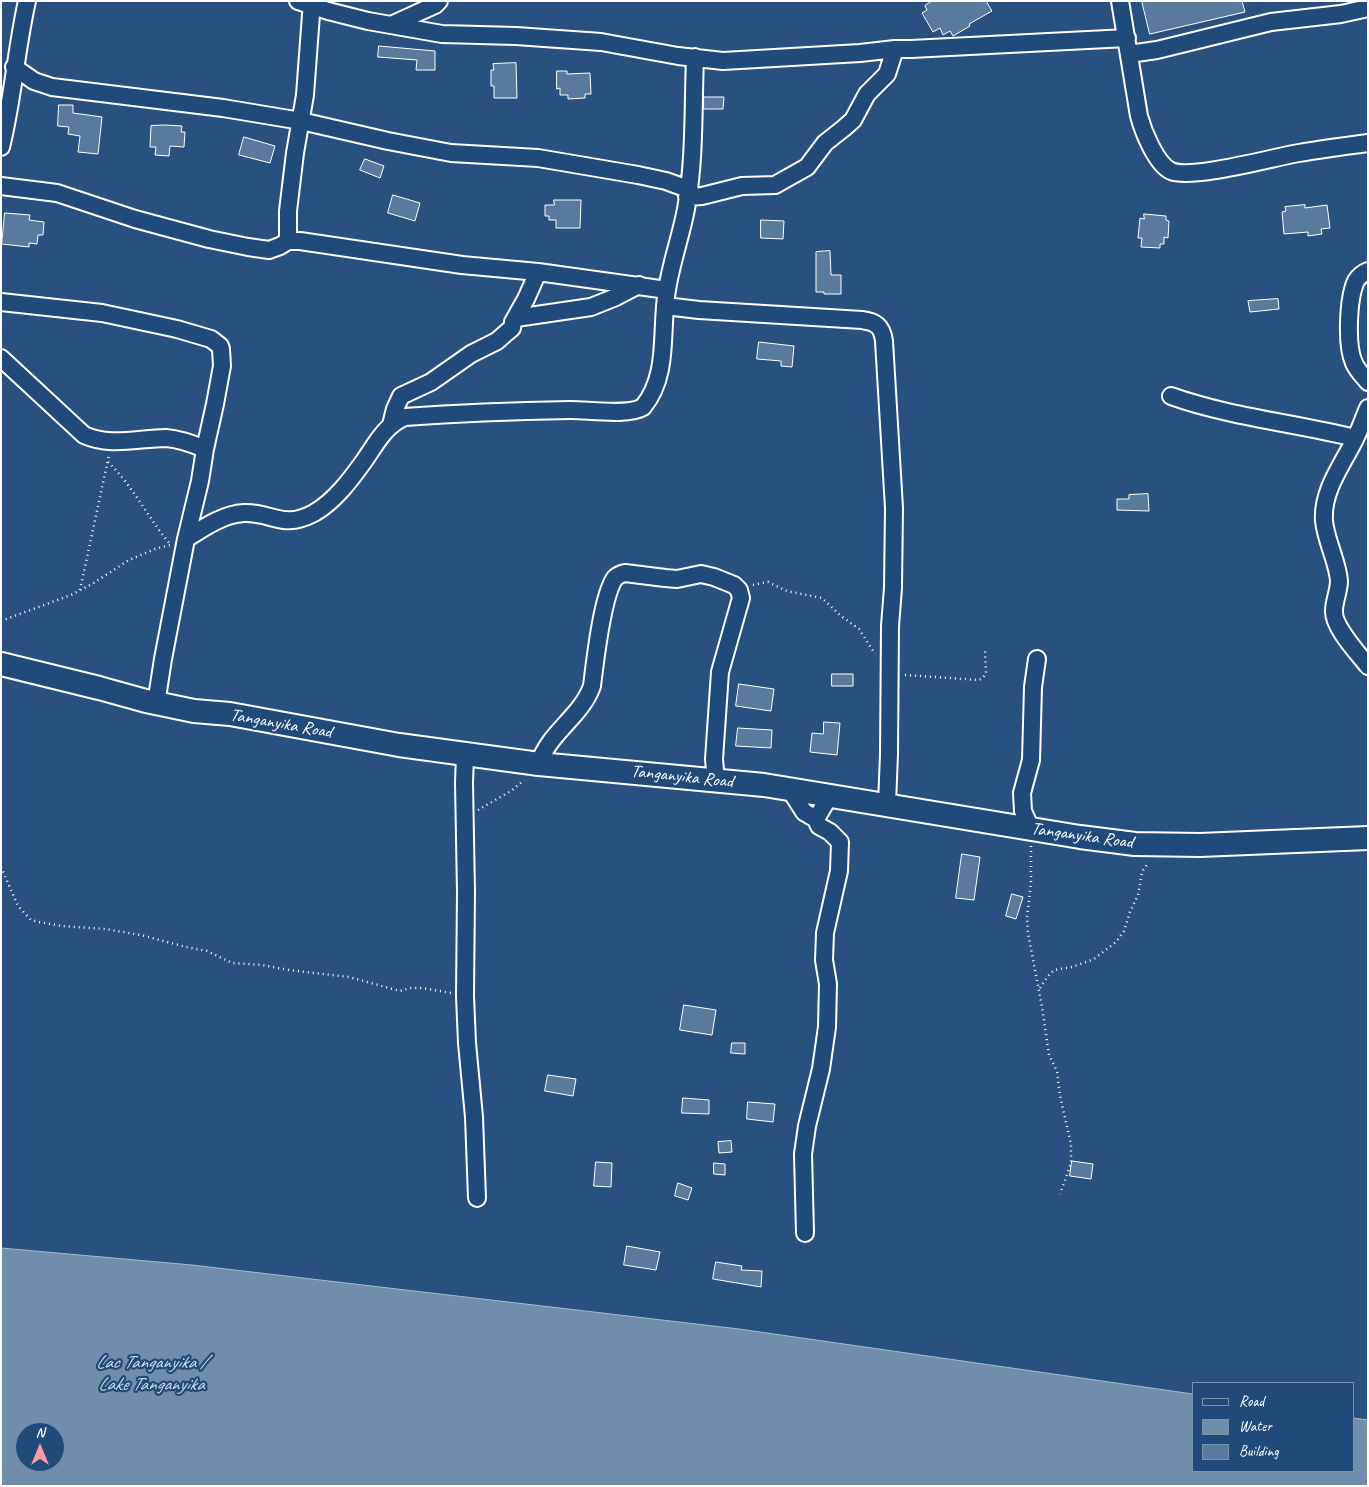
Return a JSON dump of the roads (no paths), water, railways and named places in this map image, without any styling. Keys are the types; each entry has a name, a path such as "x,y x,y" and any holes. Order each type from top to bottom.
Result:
{"street":[{"path":"1,147 6,128 9,75 27,1"},
{"path":"391,26 435,5 439,1"},
{"path":"1120,1 1142,127 1160,160 1170,170 1197,172 1298,153 1368,143"},
{"path":"288,241 288,210 308,65 307,3 336,13 391,26 457,36 516,36 601,42 678,56 723,60 860,53 895,49 1128,46 1157,50 1271,22 1341,14 1368,8"},
{"path":"9,75 52,87 223,108 301,121 428,149 483,156 538,158 638,175 666,181 688,193 702,196 742,186 775,185 807,167 825,143 853,120 867,94 887,74 895,49"},
{"path":"391,425 406,417 574,410 629,411 643,408 652,394 660,375 666,298 688,193 695,57"},
{"path":"1,186 57,193 135,218 248,248 269,250 288,241 462,265 538,272 639,285 666,298 699,310 862,320 878,325 884,341 894,508 887,804"},
{"path":"1368,271 1357,280 1354,288 1349,324 1350,352 1354,363 1368,382"},
{"path":"178,542 230,515 246,513 288,521 316,512 327,504 345,485 391,425 401,396 432,382 471,354 498,341 512,328 538,272"},
{"path":"516,318 591,307 639,285"},
{"path":"1,302 102,313 199,335 216,342 222,349 222,366 216,404 205,449 200,481 178,542 156,704"},
{"path":"1,358 84,435 96,440 111,441 167,438 205,449"},
{"path":"1171,396 1223,412 1355,438"},
{"path":"1368,408 1355,438 1335,474 1325,507 1324,523 1339,582 1334,602 1334,618 1346,638 1368,666"},
{"path":"539,764 542,753 547,746 587,699 592,686 607,598 612,584 619,574 625,573 677,579 700,574 734,585 739,590 741,598 727,642 719,678 714,758 716,782"},
{"path":"1031,829 1023,811 1022,793 1031,760 1033,687 1037,660"},
{"name":"Tanganyika Road","path":"1,664 156,704 194,711 230,714 351,737 539,764 764,785 829,797 887,804 1031,829 1136,844 1277,843 1368,838"},
{"path":"465,754 465,996 474,1117 477,1198"},
{"path":"790,790 804,812 816,819 818,826 830,832 840,842 841,855 825,933 824,960 828,984 827,1027 821,1069 807,1126 803,1154 805,1234"},
{"path":"816,819 829,797"}],"water":[{"name":"Lac Tanganyika / Lake Tanganyika","path":"1,1248 192,1265 739,1329 1192,1394 1192,1472 1354,1472 1354,1418 1368,1420 1368,1486 1,1486"}]}
